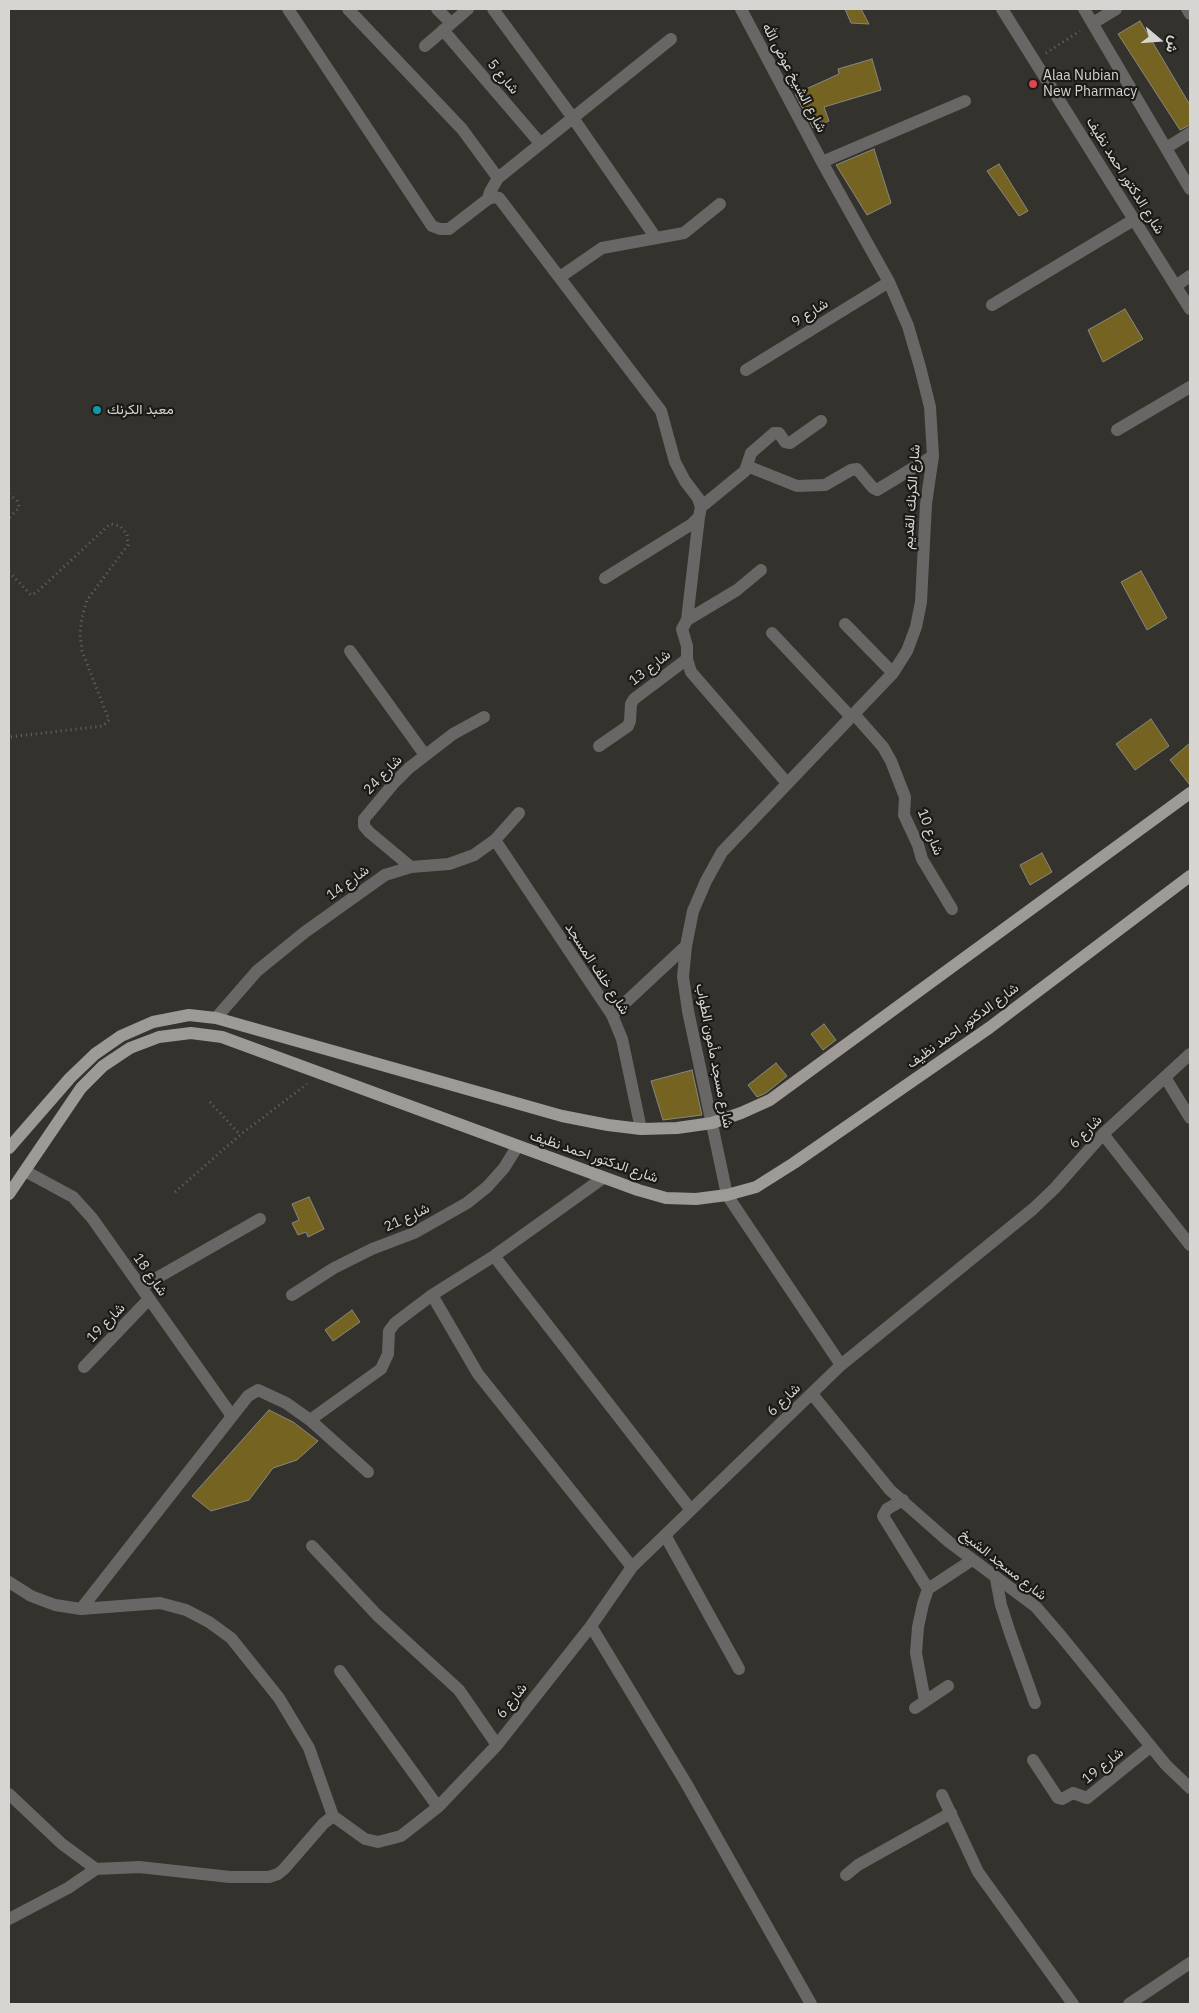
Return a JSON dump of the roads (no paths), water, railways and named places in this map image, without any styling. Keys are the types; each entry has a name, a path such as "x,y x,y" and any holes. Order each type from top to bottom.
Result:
{"main road":[{"name":"شارع الدكتور احمد نظيف","path":"9,1148 70,1078 95,1054 121,1036 153,1022 189,1015 216,1018 562,1116 641,1129 677,1128 712,1123 770,1100 1190,793"},
{"name":"شارع الدكتور احمد نظيف","path":"9,1194 81,1088 103,1066 130,1048 159,1037 191,1033 222,1037 517,1147 666,1198 696,1199 727,1195 756,1187 810,1152 989,1028 1190,876"}],"street":[{"path":"288,9 432,226 440,229 449,228 488,199 499,198 661,411 675,462 685,481 698,498 700,512 687,620 682,629 687,646 686,659 691,672 787,782"},
{"path":"348,9 462,129 498,178"},
{"name":"شارع 5","path":"437,9 447,27 540,144"},
{"path":"425,46 468,9"},
{"path":"493,9 573,118 656,238"},
{"name":"شارع الشيخ عوض الله","path":"741,9 822,162"},
{"name":"شارع الدكتور احمد نظيف","path":"1002,9 1177,285 1190,309"},
{"path":"1084,9 1190,188"},
{"path":"1093,23 1116,9"},
{"path":"1187,9 1190,14"},
{"path":"488,199 498,178 671,39"},
{"path":"822,162 965,101"},
{"path":"1166,148 1190,134"},
{"name":"شارع الكرنك القديم","path":"822,162 890,282 908,326 930,408 933,456 926,504 921,602 916,627 907,651 893,673"},
{"path":"560,277 602,248 684,233 720,204"},
{"path":"992,305 1135,219"},
{"path":"1177,285 1190,276"},
{"name":"شارع 9","path":"746,370 890,282"},
{"path":"1117,430 1190,387"},
{"path":"605,578 692,524 700,512 741,475 747,466 751,453 774,432 779,433 785,442 790,444 821,421"},
{"path":"747,466 797,486 825,485 851,470 857,469 873,488 877,490 933,456"},
{"path":"687,620 737,590 761,570"},
{"path":"845,624 893,673"},
{"name":"شارع 10","path":"772,633 882,747 891,761 905,796 904,815 918,844 922,859 952,909"},
{"path":"350,651 425,755"},
{"name":"شارع 13","path":"599,746 628,726 631,704 634,700 686,659"},
{"name":"شارع مسجد مأمون الطواب","path":"841,1365 727,1195 688,1012 683,977 686,946 693,911 706,881 722,852 893,673"},
{"name":"شارع 24","path":"411,867 369,832 364,826 364,819 394,783 425,755 453,734 484,716"},
{"name":"شارع 14","path":"216,1018 257,971 306,932 384,875 411,867 449,864 474,855 495,840 519,813"},
{"name":"شارع خلف المسجد","path":"495,840 612,1015 622,1039 641,1129"},
{"path":"612,1015 686,946"},
{"name":"شارع 6","path":"334,1816 365,1839 378,1842 401,1836 438,1807 496,1745 591,1626 632,1567 841,1365 1033,1209 1055,1188 1103,1134 1190,1054"},
{"path":"1165,1078 1190,1118"},
{"path":"1103,1134 1190,1245"},
{"name":"شارع 21","path":"292,1295 334,1268 372,1249 414,1233 468,1203 487,1187 504,1168 517,1147"},
{"name":"شارع 18","path":"25,1171 73,1197 92,1218 232,1416"},
{"path":"310,1420 381,1369 388,1354 389,1331 395,1323 432,1295 494,1256 603,1178"},
{"path":"141,1287 260,1219"},
{"path":"494,1256 691,1510"},
{"path":"432,1295 478,1374 632,1567"},
{"name":"شارع 19","path":"84,1367 149,1299"},
{"path":"81,1609 248,1396 258,1390 286,1403 310,1420 368,1472"},
{"name":"شارع مسجد الشيخ","path":"812,1394 881,1482 949,1542 1036,1608 1061,1636 1150,1747 1190,1788"},
{"path":"903,1500 888,1509 884,1516 928,1590"},
{"path":"665,1535 739,1669"},
{"path":"312,1546 376,1615 459,1690 496,1745"},
{"path":"948,1686 920,1705 916,1653 918,1628 928,1590 972,1560"},
{"path":"996,1579 1010,1633 1035,1703"},
{"path":"9,1582 31,1596 55,1605 81,1609 160,1603 186,1610 209,1622 231,1638 278,1698 309,1748 334,1816 323,1824 278,1874 269,1876 230,1876 139,1867 96,1869 68,1888 9,1919"},
{"path":"591,1626 686,1784 811,2004"},
{"path":"340,1671 438,1807"},
{"name":"شارع 19","path":"1033,1760 1058,1798 1062,1799 1073,1794 1087,1798 1150,1747"},
{"path":"9,1794 62,1844 96,1869"},
{"path":"942,1795 978,1872 1073,2004"},
{"path":"846,1874 858,1865 951,1813"},
{"path":"1128,2004 1190,1964"}],"place":[{"name":"Alaa Nubian New Pharmacy","path":"1033,84"},
{"name":"معبد الكرنك","path":"97,410"}]}
